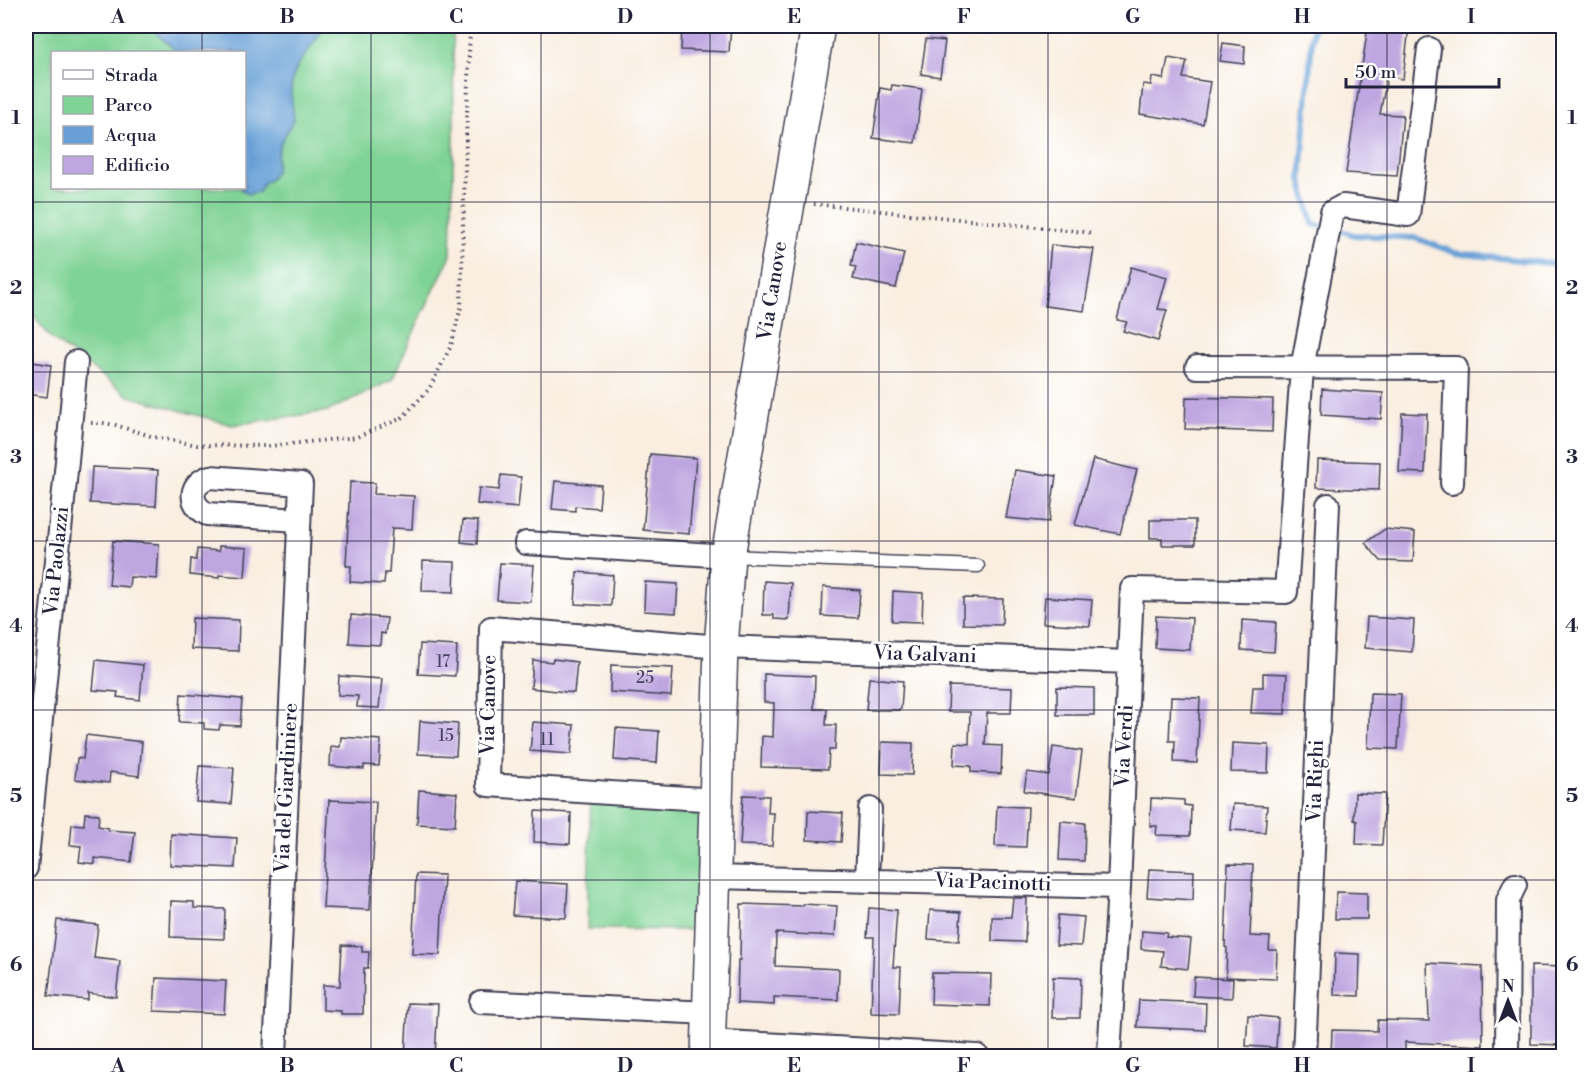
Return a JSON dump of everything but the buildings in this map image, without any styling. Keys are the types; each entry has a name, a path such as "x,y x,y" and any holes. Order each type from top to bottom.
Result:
{"street":[{"name":"Via Canove","path":"709,1037 721,647 728,556 818,26"},
{"path":"1286,592 1302,368 1332,212 1342,206 1408,215 1429,49"},
{"name":"Via Paolazzi","path":"26,868 76,362"},
{"path":"1197,367 1456,368 1452,483"},
{"name":"Via Righi","path":"1304,1056 1328,505"},
{"name":"Via del Giardiniere","path":"275,1056 299,520"},
{"path":"526,543 728,556"},
{"name":"Via Verdi","path":"1109,1056 1132,589 1324,592"},
{"name":"Via Canove","path":"717,800 488,785 491,628 721,647"},
{"name":"Via Galvani","path":"721,647 1129,662"},
{"path":"867,880 870,809"},
{"name":"Via Pacinotti","path":"714,877 1119,886"},
{"path":"1507,1056 1508,900 1515,885"},
{"path":"481,1002 709,1037 977,1056"}],"lane":[{"path":"728,556 978,566"}],"path":[{"path":"70,426 115,424 154,437 197,445 270,446 357,437 402,418 429,389 451,346 461,307 470,26"},
{"path":"788,201 1094,233"}],"green space":[{"path":"26,26 453,26 454,135 451,255 392,380 328,411 232,425 129,396 52,339 26,307"},
{"path":"591,791 705,799 702,930 587,929"}],"water":[{"path":"153,26 325,26 298,65 292,80 294,119 280,144 276,170 259,192 248,194 240,189 246,189 246,51 176,51 153,31"}],"waterway":[{"path":"1313,26 1301,179 1313,224 1321,226"},
{"path":"1342,231 1354,235 1415,238 1456,253 1564,265"}]}
